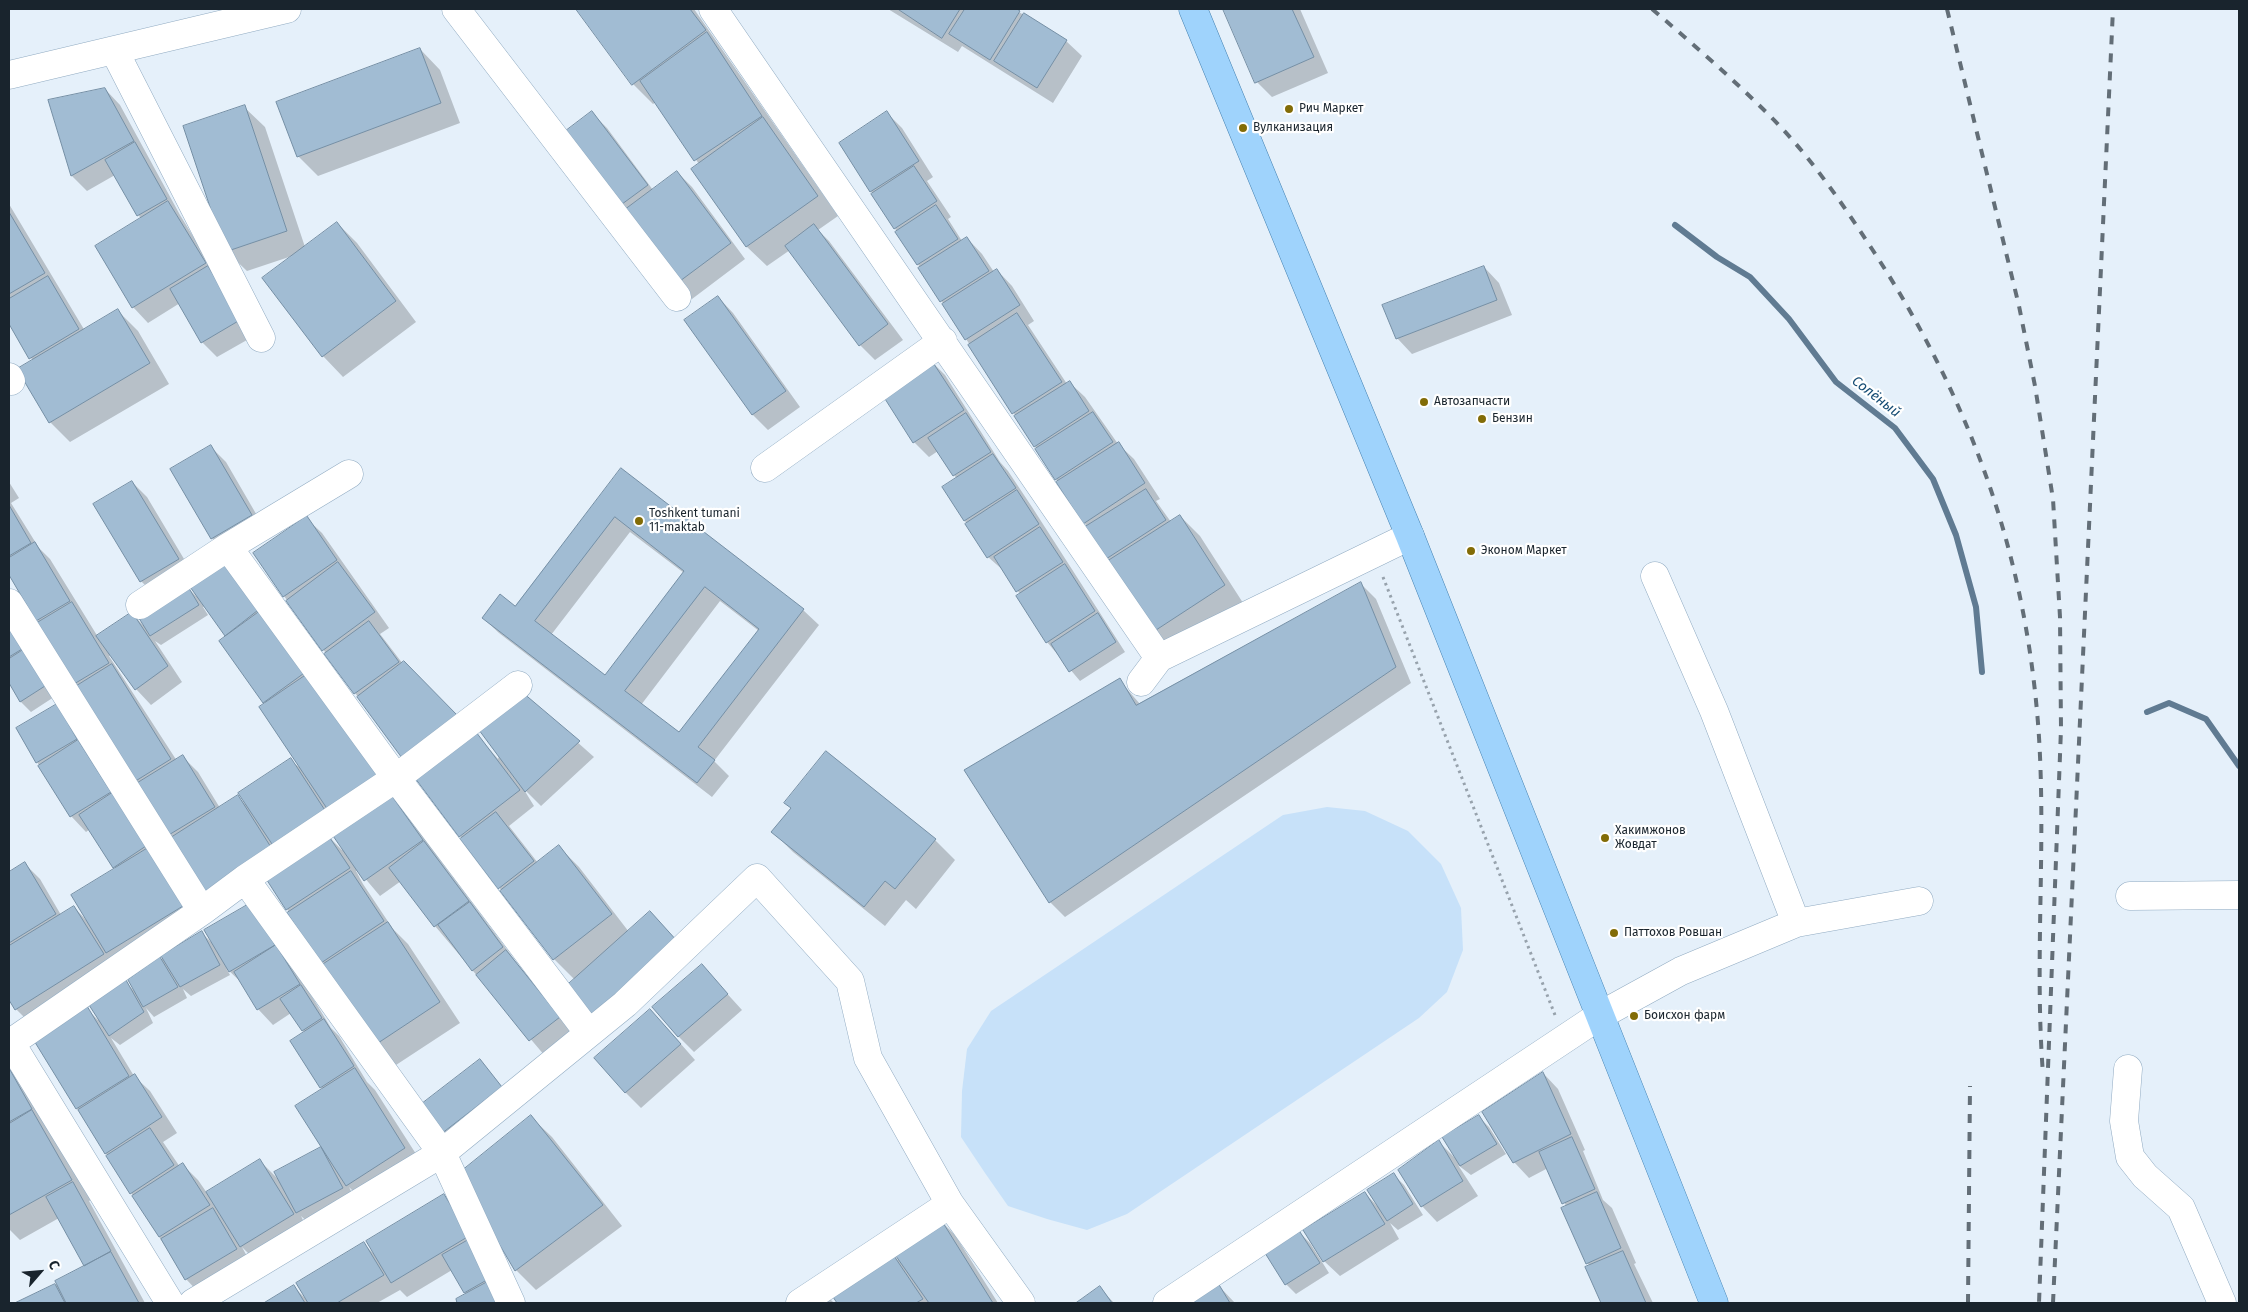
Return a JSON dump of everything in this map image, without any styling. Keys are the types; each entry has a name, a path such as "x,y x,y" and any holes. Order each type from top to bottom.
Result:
{"main road":[{"path":"1193,9 1410,536 1714,1303"}],"street":[{"path":"9,74 287,9"},
{"path":"456,9 677,297"},
{"path":"713,9 943,341 1159,658"},
{"path":"114,50 261,338"},
{"path":"764,468 943,341"},
{"path":"140,605 228,547 349,474"},
{"path":"1141,682 1159,658 1410,536"},
{"path":"228,547 396,778 588,1032"},
{"path":"1655,576 1714,711 1796,923"},
{"path":"9,603 202,912"},
{"path":"170,1303 9,1042 202,912 245,879 396,778 518,685"},
{"path":"193,1303 442,1153 588,1032 625,1004 757,878 850,981 868,1058 950,1204 1022,1303"},
{"path":"245,879 442,1153 511,1303"},
{"path":"2130,896 2239,895"},
{"path":"1167,1303 1599,1016 1681,971 1796,923 1919,900"},
{"path":"2128,1069 2124,1121 2130,1157 2145,1176 2181,1208 2222,1303"},
{"path":"800,1303 950,1204"}],"path":[{"path":"1374,554 1564,1039"}],"shaded area":[{"path":"1327,807 1365,811 1408,831 1441,864 1461,908 1463,950 1447,992 1419,1018 1127,1214 1087,1230 1008,1206 961,1137 962,1091 967,1049 991,1011 1283,815"}],"building":[{"path":"576,9 690,9 706,30 632,85"},
{"path":"898,9 960,9 942,38"},
{"path":"965,9 1017,9 1020,11 990,60 949,34"},
{"path":"1223,9 1292,9 1314,57 1255,83"},
{"path":"1024,13 1067,40 1037,88 994,61"},
{"path":"707,32 762,116 694,161 640,81"},
{"path":"420,48 441,103 297,157 276,102"},
{"path":"105,88 134,141 71,176 48,100"},
{"path":"245,105 287,231 225,252 183,126"},
{"path":"592,111 648,185 618,207 563,133"},
{"path":"887,111 919,161 870,192 839,143"},
{"path":"763,117 818,196 746,247 691,169"},
{"path":"135,142 167,199 137,216 105,160"},
{"path":"914,166 937,201 894,229 871,194"},
{"path":"677,171 731,243 676,284 622,212"},
{"path":"168,201 206,263 132,308 95,246"},
{"path":"936,205 958,239 917,265 895,232"},
{"path":"9,212 45,273 9,294"},
{"path":"337,222 396,301 322,357 262,278"},
{"path":"814,224 888,324 859,346 785,246"},
{"path":"967,237 989,271 940,302 918,268"},
{"path":"208,266 240,320 201,343 170,289"},
{"path":"1484,266 1497,300 1396,339 1382,305"},
{"path":"997,269 1020,305 965,340 942,304"},
{"path":"48,276 79,329 29,359 9,324 9,299"},
{"path":"718,296 786,391 752,415 684,320"},
{"path":"118,309 150,363 49,423 17,369"},
{"path":"1017,313 1062,382 1012,414 968,345"},
{"path":"930,358 964,410 913,443 880,391"},
{"path":"1070,381 1089,411 1034,447 1014,416"},
{"path":"1093,412 1113,442 1055,480 1035,449"},
{"path":"966,413 991,452 953,476 928,438"},
{"path":"1119,442 1145,483 1083,524 1056,482"},
{"path":"211,445 252,515 211,539 170,469"},
{"path":"993,454 1016,488 964,521 942,487"},
{"path":"621,468 804,609 698,747 715,760 697,783 482,618 500,594 515,606","holes":["615,517 684,571 605,675 535,621","705,587 759,629 679,732 625,691"]},
{"path":"132,481 179,559 140,582 93,504"},
{"path":"1146,489 1166,520 1106,559 1085,527"},
{"path":"1017,490 1039,524 987,558 965,524"},
{"path":"9,505 31,543 9,556"},
{"path":"1180,515 1225,585 1153,632 1108,561"},
{"path":"307,516 337,560 283,597 253,553"},
{"path":"1040,527 1063,562 1016,592 994,557"},
{"path":"35,542 70,601 36,621 9,575 9,558"},
{"path":"225,559 262,607 225,636 188,584"},
{"path":"338,562 375,612 322,651 286,601"},
{"path":"1065,564 1095,611 1046,643 1016,596"},
{"path":"1361,582 1396,667 1049,903 964,770 1120,678 1136,705"},
{"path":"187,585 199,605 150,636 137,615"},
{"path":"72,602 109,663 74,684 37,623"},
{"path":"263,609 307,671 263,703 219,641"},
{"path":"132,612 168,666 135,690 96,636"},
{"path":"1098,613 1116,642 1069,672 1051,644"},
{"path":"369,621 399,662 354,694 324,654"},
{"path":"9,628 22,649 9,657"},
{"path":"23,650 45,686 20,702 9,683 9,659"},
{"path":"404,661 458,716 402,758 357,697"},
{"path":"112,664 171,759 134,782 75,687"},
{"path":"309,673 380,780 330,813 259,707"},
{"path":"522,692 580,741 525,792 476,726"},
{"path":"57,704 77,739 36,763 16,728"},
{"path":"473,728 520,790 459,837 412,774"},
{"path":"78,740 111,792 70,817 38,766"},
{"path":"826,751 936,839 895,889 885,881 864,907 771,832 791,808 784,803"},
{"path":"183,755 215,807 167,836 136,784"},
{"path":"291,758 328,815 276,850 238,793"},
{"path":"387,789 423,840 364,881 329,830"},
{"path":"112,793 146,846 113,868 79,815"},
{"path":"238,795 274,852 204,895 169,839"},
{"path":"496,812 534,861 498,889 460,839"},
{"path":"326,832 350,868 286,910 263,874"},
{"path":"424,841 469,901 434,927 389,868"},
{"path":"559,845 612,914 553,960 500,891"},
{"path":"148,848 183,906 106,953 71,895"},
{"path":"25,862 56,914 9,943 9,872"},
{"path":"351,871 384,921 321,963 287,913"},
{"path":"470,902 503,947 472,971 438,925"},
{"path":"249,904 275,945 229,972 204,930"},
{"path":"74,906 104,954 15,1010 9,1000 9,946"},
{"path":"650,911 678,942 592,1020 564,988"},
{"path":"388,922 440,1002 375,1045 322,965"},
{"path":"202,931 220,965 180,987 161,956"},
{"path":"276,945 300,984 257,1010 234,972"},
{"path":"506,950 560,1017 529,1041 476,975"},
{"path":"160,957 178,987 143,1007 128,980"},
{"path":"702,964 728,994 678,1037 652,1007"},
{"path":"126,980 144,1012 109,1036 89,1005"},
{"path":"301,985 322,1018 302,1031 280,999"},
{"path":"87,1006 129,1076 76,1109 33,1039"},
{"path":"650,1009 681,1044 625,1093 594,1058"},
{"path":"324,1019 354,1066 320,1088 290,1041"},
{"path":"480,1059 502,1087 441,1134 419,1106"},
{"path":"9,1068 32,1109 9,1122"},
{"path":"355,1068 405,1148 346,1186 295,1106"},
{"path":"1543,1072 1571,1134 1513,1163 1482,1112"},
{"path":"135,1074 162,1117 105,1154 78,1110"},
{"path":"32,1110 72,1180 9,1215 9,1124"},
{"path":"531,1115 603,1205 515,1271 458,1174"},
{"path":"1479,1115 1497,1144 1460,1166 1442,1137"},
{"path":"150,1128 174,1165 130,1194 106,1156"},
{"path":"1572,1137 1595,1189 1562,1204 1539,1152"},
{"path":"1439,1140 1463,1181 1421,1207 1398,1170"},
{"path":"321,1147 343,1188 296,1213 274,1172"},
{"path":"260,1159 294,1214 240,1247 206,1192"},
{"path":"183,1163 210,1205 159,1237 132,1196"},
{"path":"1394,1173 1413,1204 1387,1221 1367,1190"},
{"path":"73,1182 111,1251 84,1266 46,1197"},
{"path":"1365,1192 1385,1224 1323,1262 1303,1230"},
{"path":"1597,1192 1621,1248 1586,1264 1561,1208"},
{"path":"444,1194 469,1236 391,1283 366,1241"},
{"path":"213,1208 237,1249 185,1280 161,1239"},
{"path":"940,1218 993,1303 929,1303 891,1249"},
{"path":"1300,1232 1320,1263 1285,1285 1265,1253"},
{"path":"470,1239 492,1277 464,1293 442,1255"},
{"path":"364,1242 384,1275 337,1303 308,1303 296,1283"},
{"path":"890,1250 923,1299 916,1303 837,1303 829,1291"},
{"path":"1623,1251 1646,1303 1601,1303 1585,1267"},
{"path":"111,1252 139,1303 66,1303 55,1281"},
{"path":"493,1279 503,1303 457,1303 456,1299"},
{"path":"1218,1283 1230,1303 1187,1303"},
{"path":"55,1284 65,1303 15,1303"},
{"path":"294,1285 305,1303 264,1303"},
{"path":"1100,1286 1112,1303 1076,1303"}],"waterway":[{"name":"Солёный","path":"1675,225 1717,257 1750,277 1789,319 1836,382 1895,428 1933,479 1956,535 1976,607 1982,672"},
{"name":"Солёный","path":"2147,712 2169,703 2206,719 2239,766"}],"railway":[{"path":"1652,9 1771,117 1799,148 1837,197 1906,304 1936,360 1963,417 1986,475 2005,534 2020,595 2031,658 2038,723 2041,811 2040,986 2043,1074"},
{"path":"1947,9 2019,306 2035,386 2053,499 2060,617 2061,729 2039,1303"},
{"path":"2053,1303 2113,9"},
{"path":"1968,1303 1970,1086"}],"place":[{"name":"Рич Маркет","path":"1289,109"},
{"name":"Вулканизация","path":"1243,128"},
{"name":"Автозапчасти","path":"1424,402"},
{"name":"Бензин","path":"1482,419"},
{"name":"Toshkent tumani 11-maktab","path":"639,521"},
{"name":"Эконом Маркет","path":"1471,551"},
{"name":"Хакимжонов Жовдат","path":"1605,838"},
{"name":"Паттохов Ровшан","path":"1614,933"},
{"name":"Боисхон фарм","path":"1634,1016"}]}
